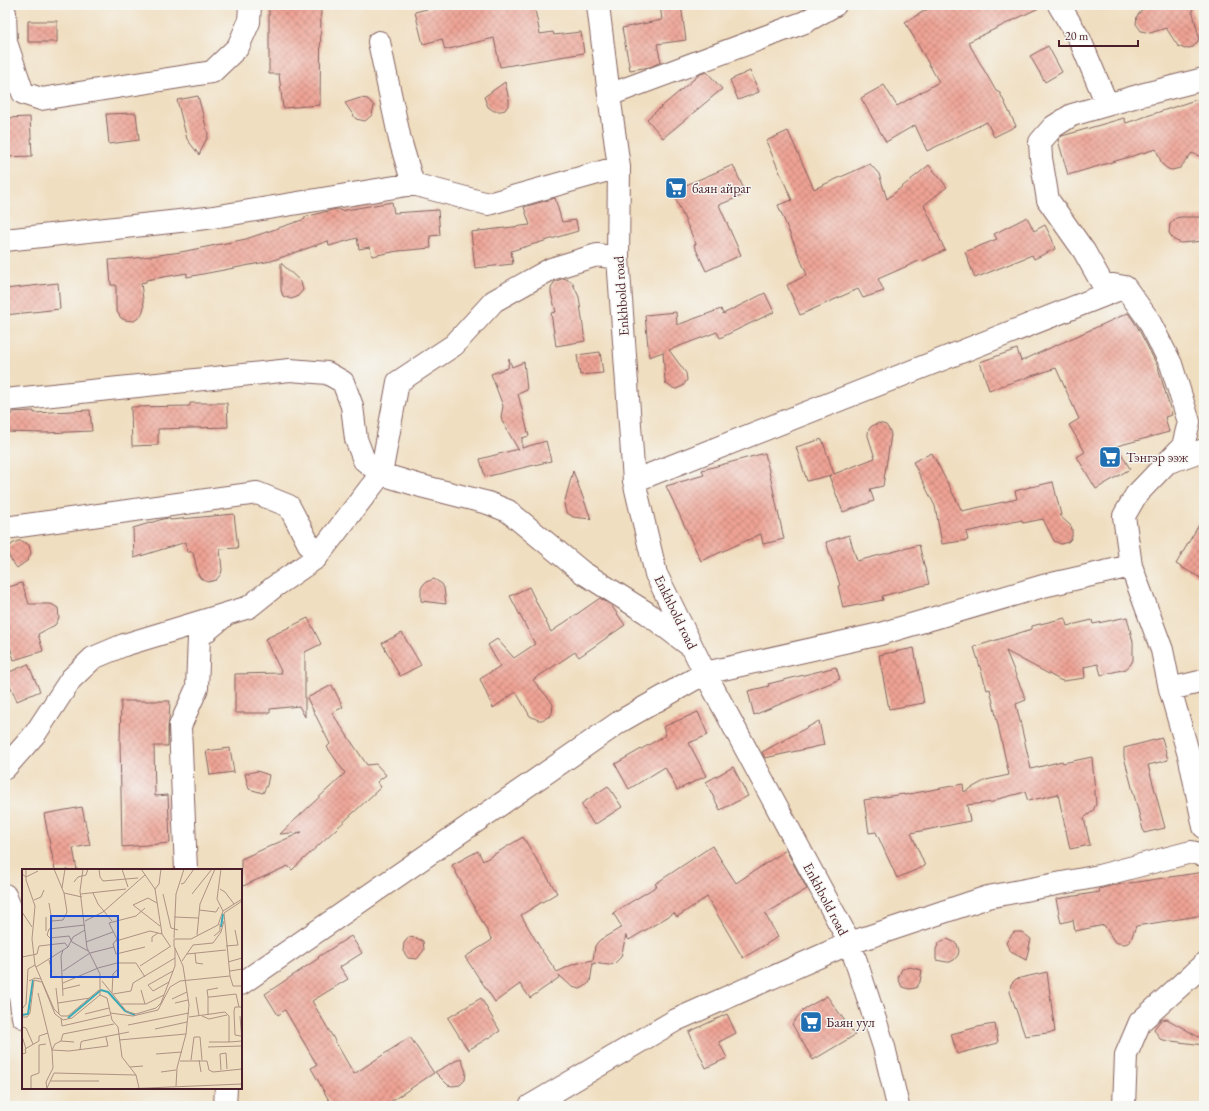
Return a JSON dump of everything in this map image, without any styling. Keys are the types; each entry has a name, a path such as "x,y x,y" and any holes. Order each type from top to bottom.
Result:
{"street":[{"path":"5,13 6,42 23,93 41,99 212,72 238,47 249,22 250,5"},
{"name":"Enkhbold road","path":"598,5 619,167 618,258 634,481 656,574 705,673 850,943 884,1047 898,1106"},
{"path":"609,95 805,22 835,5"},
{"path":"1058,5 1080,40 1107,104"},
{"path":"379,42 400,140 413,184"},
{"path":"1204,79 1107,104 1072,115 1052,127 1040,142 1048,200 1084,251 1102,283 1125,287 1148,319 1171,364 1189,422 1183,446 1164,464 1136,495 1124,516 1131,566 1162,650 1170,689 1190,759 1204,827"},
{"path":"5,240 207,218 413,184 488,204 619,167"},
{"path":"5,768 35,734 71,679 92,658 124,645 248,606 316,558 381,474 398,382 454,345 494,300 551,269 597,255 618,258"},
{"path":"634,481 1125,287"},
{"path":"5,400 290,370 327,373 343,382 352,406 356,439 364,460 381,474 488,503 508,511 582,572 646,613 693,648"},
{"path":"1164,464 1204,450"},
{"path":"5,528 257,493 289,506 316,558"},
{"path":"242,983 621,721 705,673 880,634 1042,586 1131,566"},
{"path":"186,869 180,726 197,688 200,637 228,613"},
{"path":"1170,689 1204,681"},
{"path":"530,1106 676,1020 850,943 988,897 1099,876 1190,852 1204,855"},
{"path":"5,895 10,907 15,961 22,1010"},
{"path":"1124,1106 1126,1055 1140,1022 1204,964"},
{"path":"225,1106 226,1089"}],"building":[{"path":"269,5 321,5 320,105 283,108 279,74 269,74"},
{"path":"443,5 534,5 540,34 553,32 554,35 581,32 584,53 500,67 494,38 445,50 442,39 423,44 415,12"},
{"path":"660,5 681,5 686,40 657,44 661,62 650,67 630,70 622,28 662,20"},
{"path":"935,5 1045,5 968,42 996,91 1000,93 1016,126 994,137 987,122 927,151 915,125 886,142 861,98 884,85 897,106 939,82 905,22"},
{"path":"1152,5 1191,5 1199,37 1198,41 1193,47 1185,49 1178,46 1166,28 1150,33 1141,31 1136,24 1137,16 1142,10"},
{"path":"28,21 57,21 57,42 28,42"},
{"path":"1048,46 1062,72 1045,82 1030,56"},
{"path":"750,71 759,92 738,100 730,80"},
{"path":"707,72 722,89 663,138 647,119 700,74"},
{"path":"505,82 509,104 505,110 494,111 488,107 484,97"},
{"path":"198,96 208,134 199,155 187,139 177,100"},
{"path":"1204,97 1204,158 1192,153 1180,168 1172,170 1168,169 1162,164 1156,149 1068,175 1058,140 1062,136 1124,118 1126,123"},
{"path":"360,98 368,99 374,106 372,115 365,121 356,119 345,103"},
{"path":"136,113 139,140 109,144 106,114"},
{"path":"30,117 32,156 5,157 5,118"},
{"path":"788,131 814,189 870,164 879,174 887,199 929,165 947,187 924,205 945,250 878,279 884,291 863,298 858,289 800,315 787,285 807,275 778,205 792,200 766,141"},
{"path":"733,165 746,194 719,205 741,255 706,271 694,245 696,244 672,191"},
{"path":"555,198 562,222 576,220 578,231 511,251 513,264 475,268 471,232 530,225 524,207"},
{"path":"392,202 394,213 438,210 440,235 430,236 431,248 398,251 372,256 370,247 359,249 357,238 329,246 328,241 271,261 187,277 187,273 146,280 146,282 141,283 144,308 141,316 134,321 125,320 121,318 116,310 116,285 111,285 109,260 181,252 246,239 305,219 305,217 336,209 339,209 340,211"},
{"path":"1027,217 1034,231 1045,225 1055,249 1034,259 1032,255 975,278 965,252 997,239 994,234"},
{"path":"1204,217 1204,241 1181,243 1174,240 1169,233 1170,224 1176,218"},
{"path":"281,263 301,282 303,290 297,297 291,299 283,296 281,290"},
{"path":"564,278 572,282 579,297 585,341 556,346 551,313 556,312 551,289 554,282"},
{"path":"58,283 60,309 5,315 5,289"},
{"path":"765,293 774,312 720,338 717,332 669,350 686,373 687,380 683,386 676,389 666,384 663,352 649,357 645,315 676,312 677,325 721,309 723,314"},
{"path":"1128,313 1137,326 1158,367 1172,415 1165,417 1169,432 1117,446 1130,469 1096,489 1077,457 1085,452 1069,425 1079,419 1056,368 989,390 980,362 1017,349 1021,361"},
{"path":"600,352 603,373 580,375 577,355"},
{"path":"509,359 512,367 524,362 527,390 518,394 529,436 522,438 522,448 546,441 551,461 485,477 480,459 518,449 502,421 501,417 503,406 491,374 508,368"},
{"path":"190,403 227,403 228,427 158,429 158,445 132,446 131,407 190,406"},
{"path":"90,410 92,431 45,433 5,432 5,414 12,414 12,412 34,411 34,413"},
{"path":"879,423 886,425 891,435 883,486 870,489 874,501 843,512 829,476 831,475 807,481 796,447 822,439 834,474 875,458 868,433 872,426"},
{"path":"765,453 784,539 763,544 761,534 701,561 666,486 704,475 702,470"},
{"path":"932,453 962,511 1017,499 1015,491 1030,486 1053,482 1061,515 1059,515 1071,526 1072,537 1068,542 1061,544 1054,541 1043,519 1023,523 1022,520 966,532 968,540 942,544 935,506 913,462"},
{"path":"573,471 591,519 573,517 566,512 564,504"},
{"path":"234,514 238,548 220,549 222,570 221,574 216,580 208,582 200,578 193,552 187,552 186,542 134,558 133,528 169,518 170,520"},
{"path":"1204,516 1204,580 1176,564"},
{"path":"849,535 857,561 919,545 929,584 882,596 883,600 843,608 838,586 840,585 826,542"},
{"path":"22,541 29,545 31,553 28,560 17,568 9,557 8,550 12,544"},
{"path":"434,579 442,584 444,588 446,604 421,601 421,589 423,585"},
{"path":"22,583 29,604 53,605 58,608 59,618 55,625 38,634 43,651 14,660 5,630 5,588"},
{"path":"529,587 551,632 600,598 611,605 625,625 579,657 575,652 533,680 553,705 550,716 542,720 538,720 530,716 516,692 493,708 480,679 500,666 488,645 497,639 514,658 535,644 510,596"},
{"path":"1127,617 1133,642 1133,660 1126,669 1101,675 1098,664 1084,667 1085,678 1063,681 1006,651 1026,700 1016,704 1031,769 1062,761 1063,763 1092,757 1096,804 1093,811 1084,818 1090,845 1070,849 1058,794 1028,801 1025,792 998,799 993,802 967,805 970,821 911,833 925,866 897,878 876,832 869,833 864,800 904,795 963,784 964,792 986,780 1009,775 990,689 987,690 974,647 1032,629 1032,626 1065,618 1067,626 1092,620 1093,624"},
{"path":"308,618 321,644 305,652 305,717 299,706 270,709 270,713 235,713 235,674 282,673 265,639"},
{"path":"402,633 421,665 400,676 382,643"},
{"path":"914,648 924,703 889,709 879,655"},
{"path":"28,664 40,691 17,701 5,674"},
{"path":"836,667 840,679 754,715 748,691 769,686 768,684"},
{"path":"332,685 343,707 332,713 367,765 376,764 386,775 377,782 381,787 292,870 288,866 242,887 241,859 302,832 280,834 345,773 327,747 330,744 307,698"},
{"path":"121,701 170,701 168,746 154,746 155,796 168,795 170,843 122,847 120,741"},
{"path":"698,712 708,735 689,743 706,776 677,790 665,767 629,789 615,764 666,735 663,727"},
{"path":"819,721 824,745 765,758 762,752"},
{"path":"1162,738 1168,760 1148,765 1165,828 1144,833 1124,757 1124,748"},
{"path":"230,748 234,772 210,775 206,751"},
{"path":"733,767 748,796 720,810 706,782"},
{"path":"257,771 269,775 267,785 263,793 249,789 245,774"},
{"path":"608,786 622,807 594,825 581,804"},
{"path":"82,807 90,845 73,848 77,869 55,869 44,814"},
{"path":"523,837 557,893 521,915 542,951 557,972 574,964 593,960 595,946 597,943 622,927 613,913 657,886 655,884 712,846 736,883 786,850 807,889 765,914 778,937 743,958 707,897 677,917 674,913 629,940 626,935 621,957 614,964 609,965 593,963 590,982 580,989 572,987 559,975 560,977 530,998 520,984 495,1002 465,957 492,940 452,865 478,851 483,861"},
{"path":"1204,872 1204,915 1136,926 1130,942 1125,944 1114,941 1104,925 1075,931 1073,920 1061,923 1056,899 1100,892 1099,889 1110,886"},
{"path":"1014,932 1022,932 1031,939 1026,960 1011,952 1006,943"},
{"path":"351,936 362,953 340,967 348,979 312,1001 354,1074 410,1037 434,1073 384,1106 332,1106 311,1068 317,1065 285,1010 278,1015 265,994"},
{"path":"409,937 423,941 424,950 417,959 408,958 403,951 404,943"},
{"path":"947,939 957,944 959,951 958,955 950,962 936,960 936,949 938,945 940,942"},
{"path":"909,967 922,970 920,982 916,988 909,989 902,987 898,978 902,969"},
{"path":"1047,972 1055,1032 1025,1036 1010,992 1011,984 1016,979"},
{"path":"827,996 855,1035 813,1060 792,1024 804,1009"},
{"path":"481,998 500,1031 468,1050 448,1018"},
{"path":"727,1014 736,1033 719,1042 727,1058 706,1068 689,1032"},
{"path":"1167,1019 1204,1040 1204,1045 1160,1039 1154,1029 1161,1020"},
{"path":"995,1024 998,1043 957,1054 951,1034"},
{"path":"461,1058 466,1072 465,1080 460,1085 448,1085 435,1072"}],"place":[{"name":"баян айраг","path":"676,188"},
{"name":"Тэнгэр ээж","path":"1110,457"},
{"name":"Баян уул","path":"811,1022"}]}
